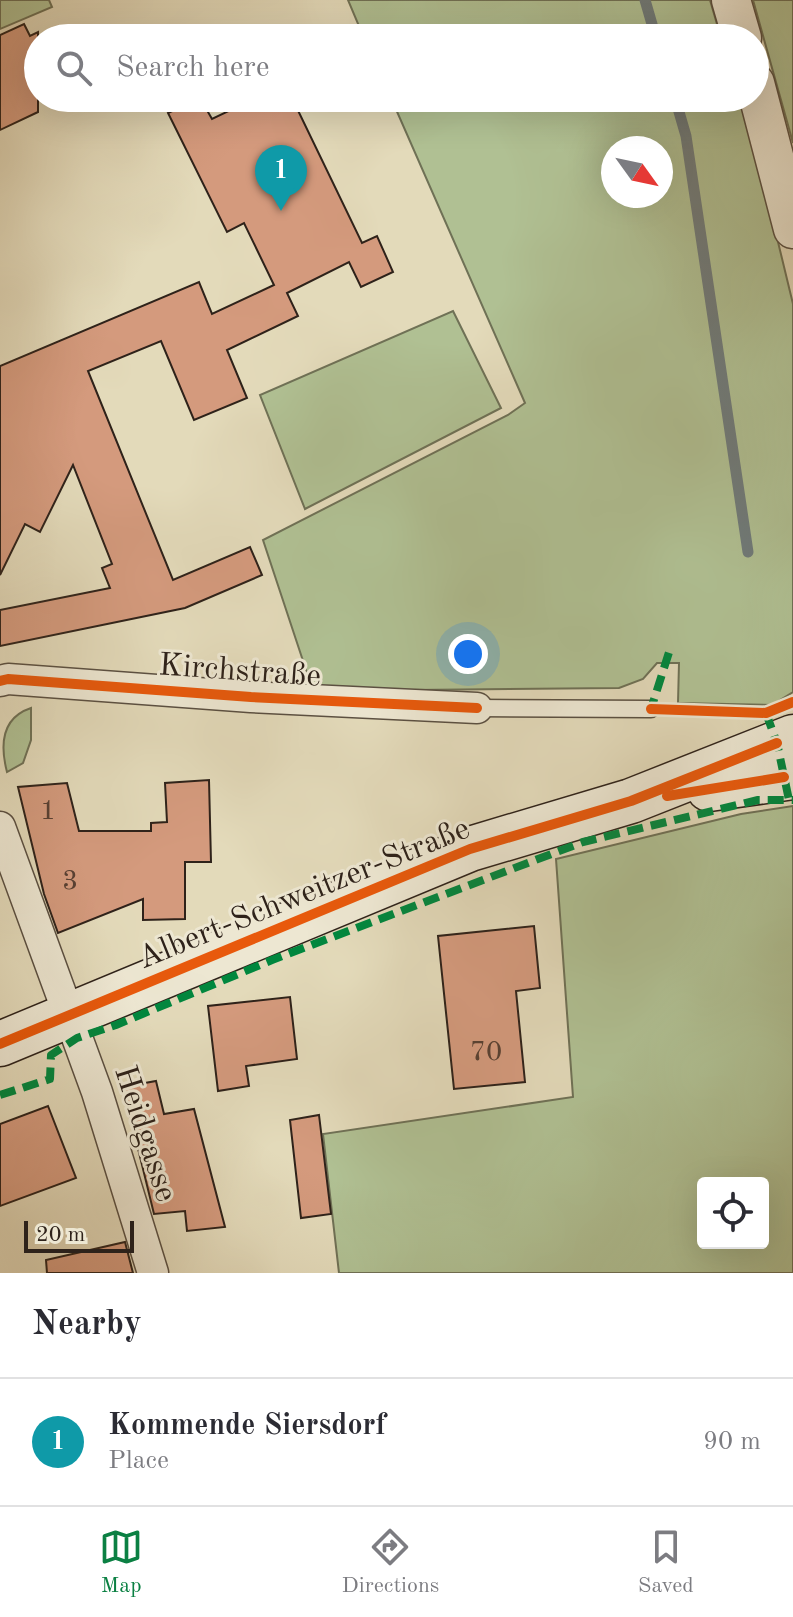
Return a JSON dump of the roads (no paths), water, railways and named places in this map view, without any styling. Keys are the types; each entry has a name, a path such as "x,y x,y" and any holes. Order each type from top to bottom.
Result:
{"main road":[{"name":"Albert-Schweitzer-Straße","path":"0,1044 470,849 631,801 793,737"},
{"name":"Albert-Schweitzer-Straße","path":"631,801 793,777"}],"street":[{"path":"731,0 738,24"},
{"path":"763,112 793,229"},
{"name":"Kirchstraße","path":"0,681 8,679 251,697 477,708"},
{"path":"0,827 70,1017"},
{"name":"Heidgasse","path":"70,1017 97,1092 153,1273"}],"lane":[{"name":"Kirchstraße","path":"477,708 651,709"}],"waterway":[{"path":"645,0 652,24"},
{"path":"679,112 686,136 748,552"}],"place":[{"name":"Kommende Siersdorf","path":"281,211"}]}
